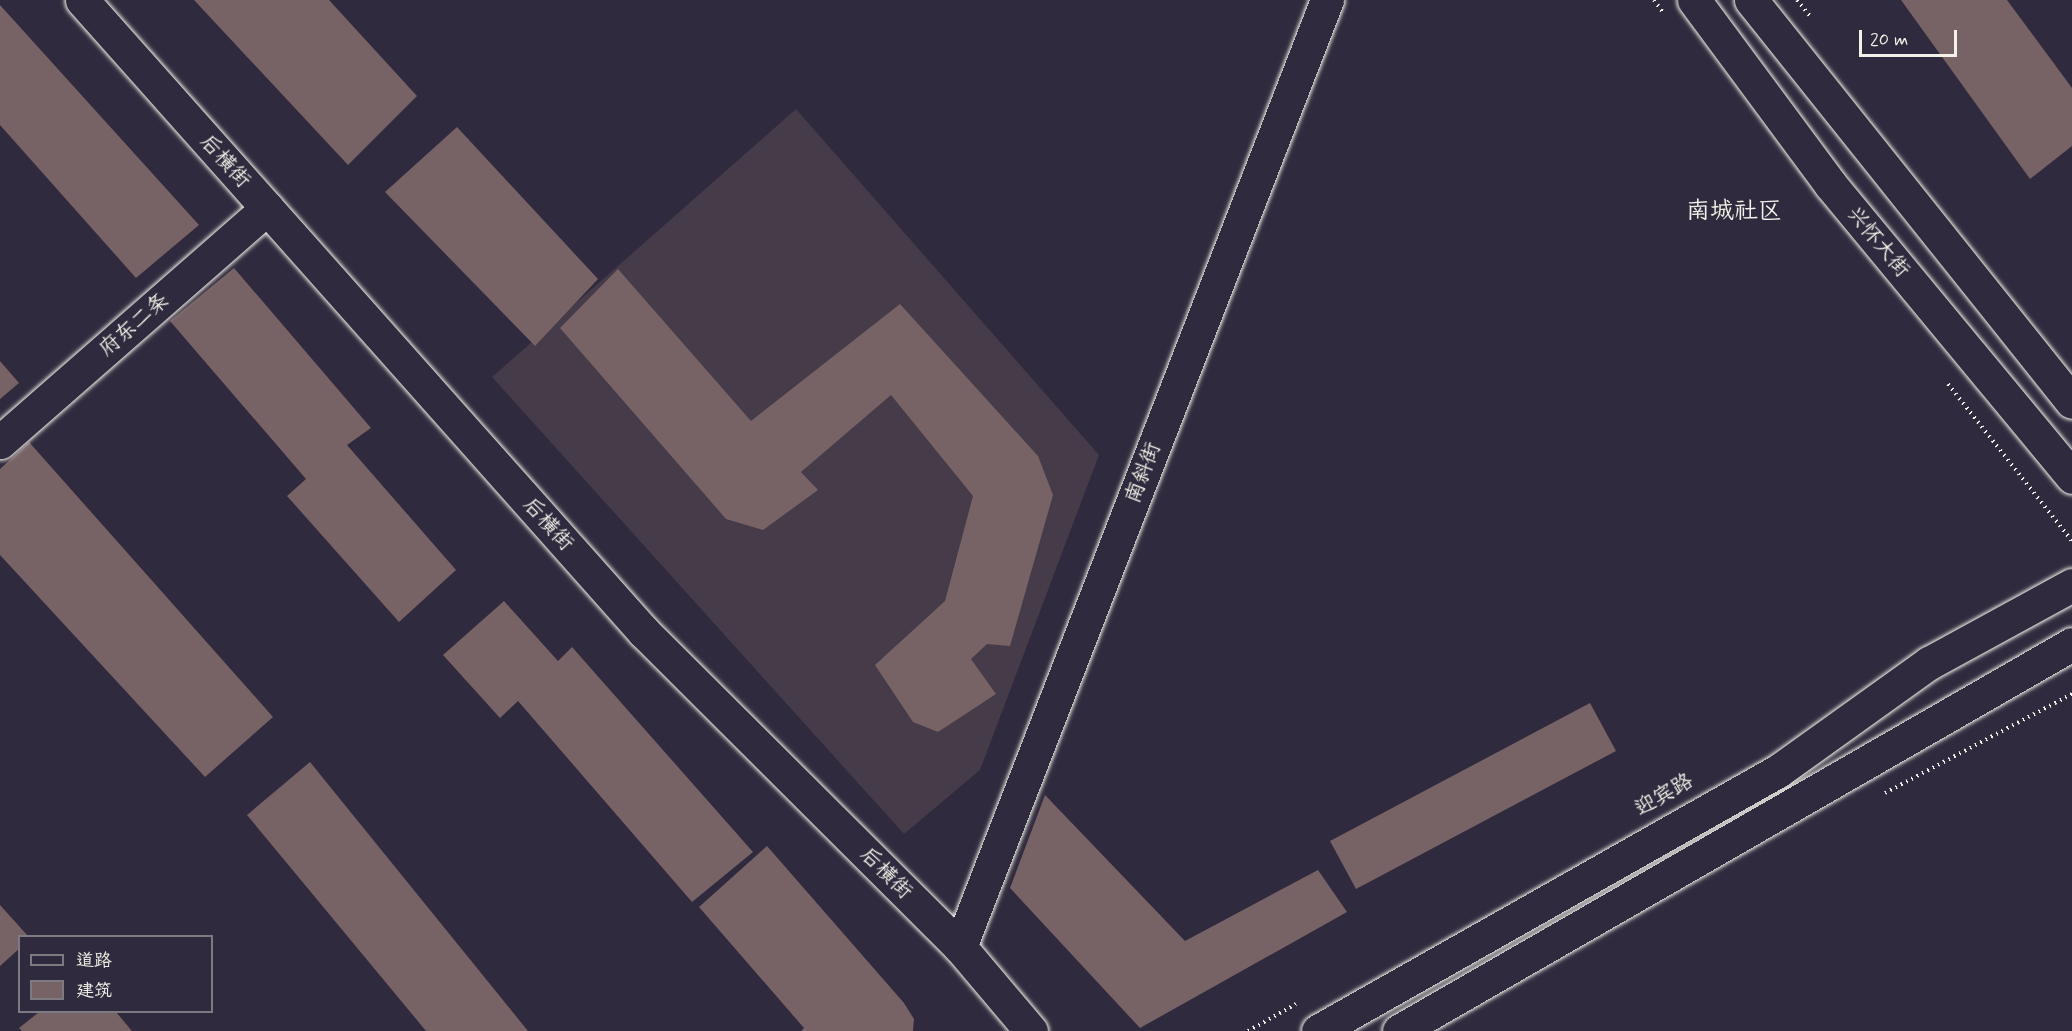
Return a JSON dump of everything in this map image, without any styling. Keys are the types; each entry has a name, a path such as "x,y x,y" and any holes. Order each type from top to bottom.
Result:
{"street":[{"name":"后横街","path":"82,0 644,632 960,947 1031,1031"},
{"name":"南斜街","path":"960,947 1327,0"},
{"name":"兴怀大街","path":"1694,0 1830,183 2072,477"},
{"path":"1750,0 2072,402"},
{"name":"府东二条","path":"0,442 267,208"},
{"name":"迎宾路","path":"1318,1031 1778,771 1929,663 2072,585"},
{"path":"1398,1031 2072,644"}],"path":[{"path":"1248,1031 1299,1002"}],"shaded area":[{"path":"796,109 1099,455 980,770 904,834 492,377"}],"building":[{"path":"194,0 329,0 417,96 348,165"},
{"path":"1901,0 2007,0 2072,88 2072,146 2030,179"},
{"path":"0,5 199,225 136,278 0,125"},
{"path":"457,127 598,279 535,346 385,192"},
{"path":"234,268 371,428 347,445 456,570 399,622 287,496 306,479 170,321"},
{"path":"618,269 751,421 900,304 1038,456 1053,495 1010,646 987,644 971,659 996,694 938,732 913,722 875,665 945,601 973,496 891,395 801,472 818,490 763,530 726,519 560,328"},
{"path":"0,361 19,383 0,399"},
{"path":"29,442 273,717 205,777 0,555 0,469"},
{"path":"504,601 558,661 572,647 753,852 692,902 518,701 500,718 443,655"},
{"path":"1590,703 1616,751 1356,889 1330,841"},
{"path":"310,762 528,1031 426,1031 247,815"},
{"path":"1045,795 1185,941 1318,870 1347,912 1140,1028 1010,888"},
{"path":"767,846 904,1003 914,1019 913,1031 801,1031 804,1028 699,907"},
{"path":"0,905 27,935 18,935 18,950 0,966"},
{"path":"38,1013 117,1013 132,1031 22,1031 19,1028"}],"district":[{"name":"南城社区","path":"1734,212"}]}
